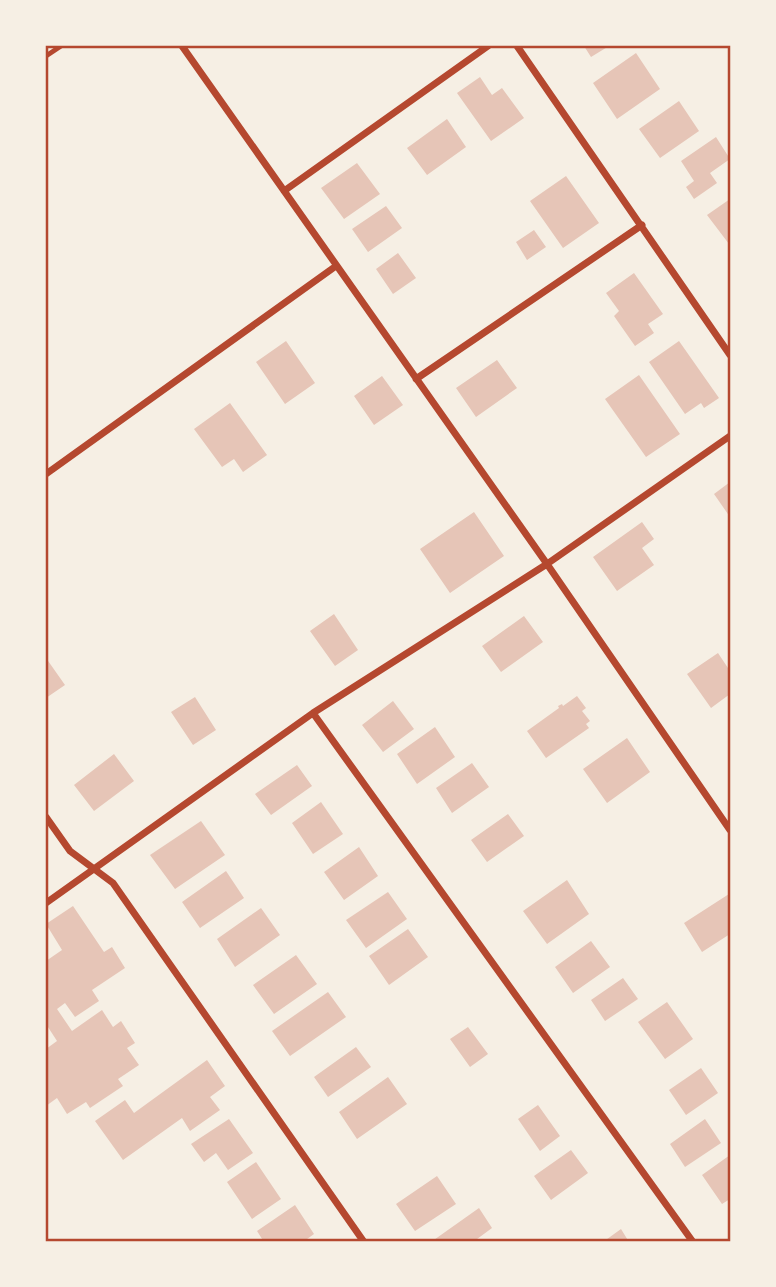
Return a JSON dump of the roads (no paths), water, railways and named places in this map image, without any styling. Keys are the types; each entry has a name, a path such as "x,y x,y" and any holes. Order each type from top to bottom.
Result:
{"street":[{"path":"183,46 547,564 730,830"},
{"path":"284,191 488,46"},
{"path":"517,46 730,355"},
{"path":"416,379 642,225"},
{"path":"46,474 336,266"},
{"path":"46,903 313,713 547,564 730,436"},
{"path":"313,713 693,1241"},
{"path":"46,817 70,851 113,883 364,1241"}],"lane":[{"path":"46,56 61,46"}]}
